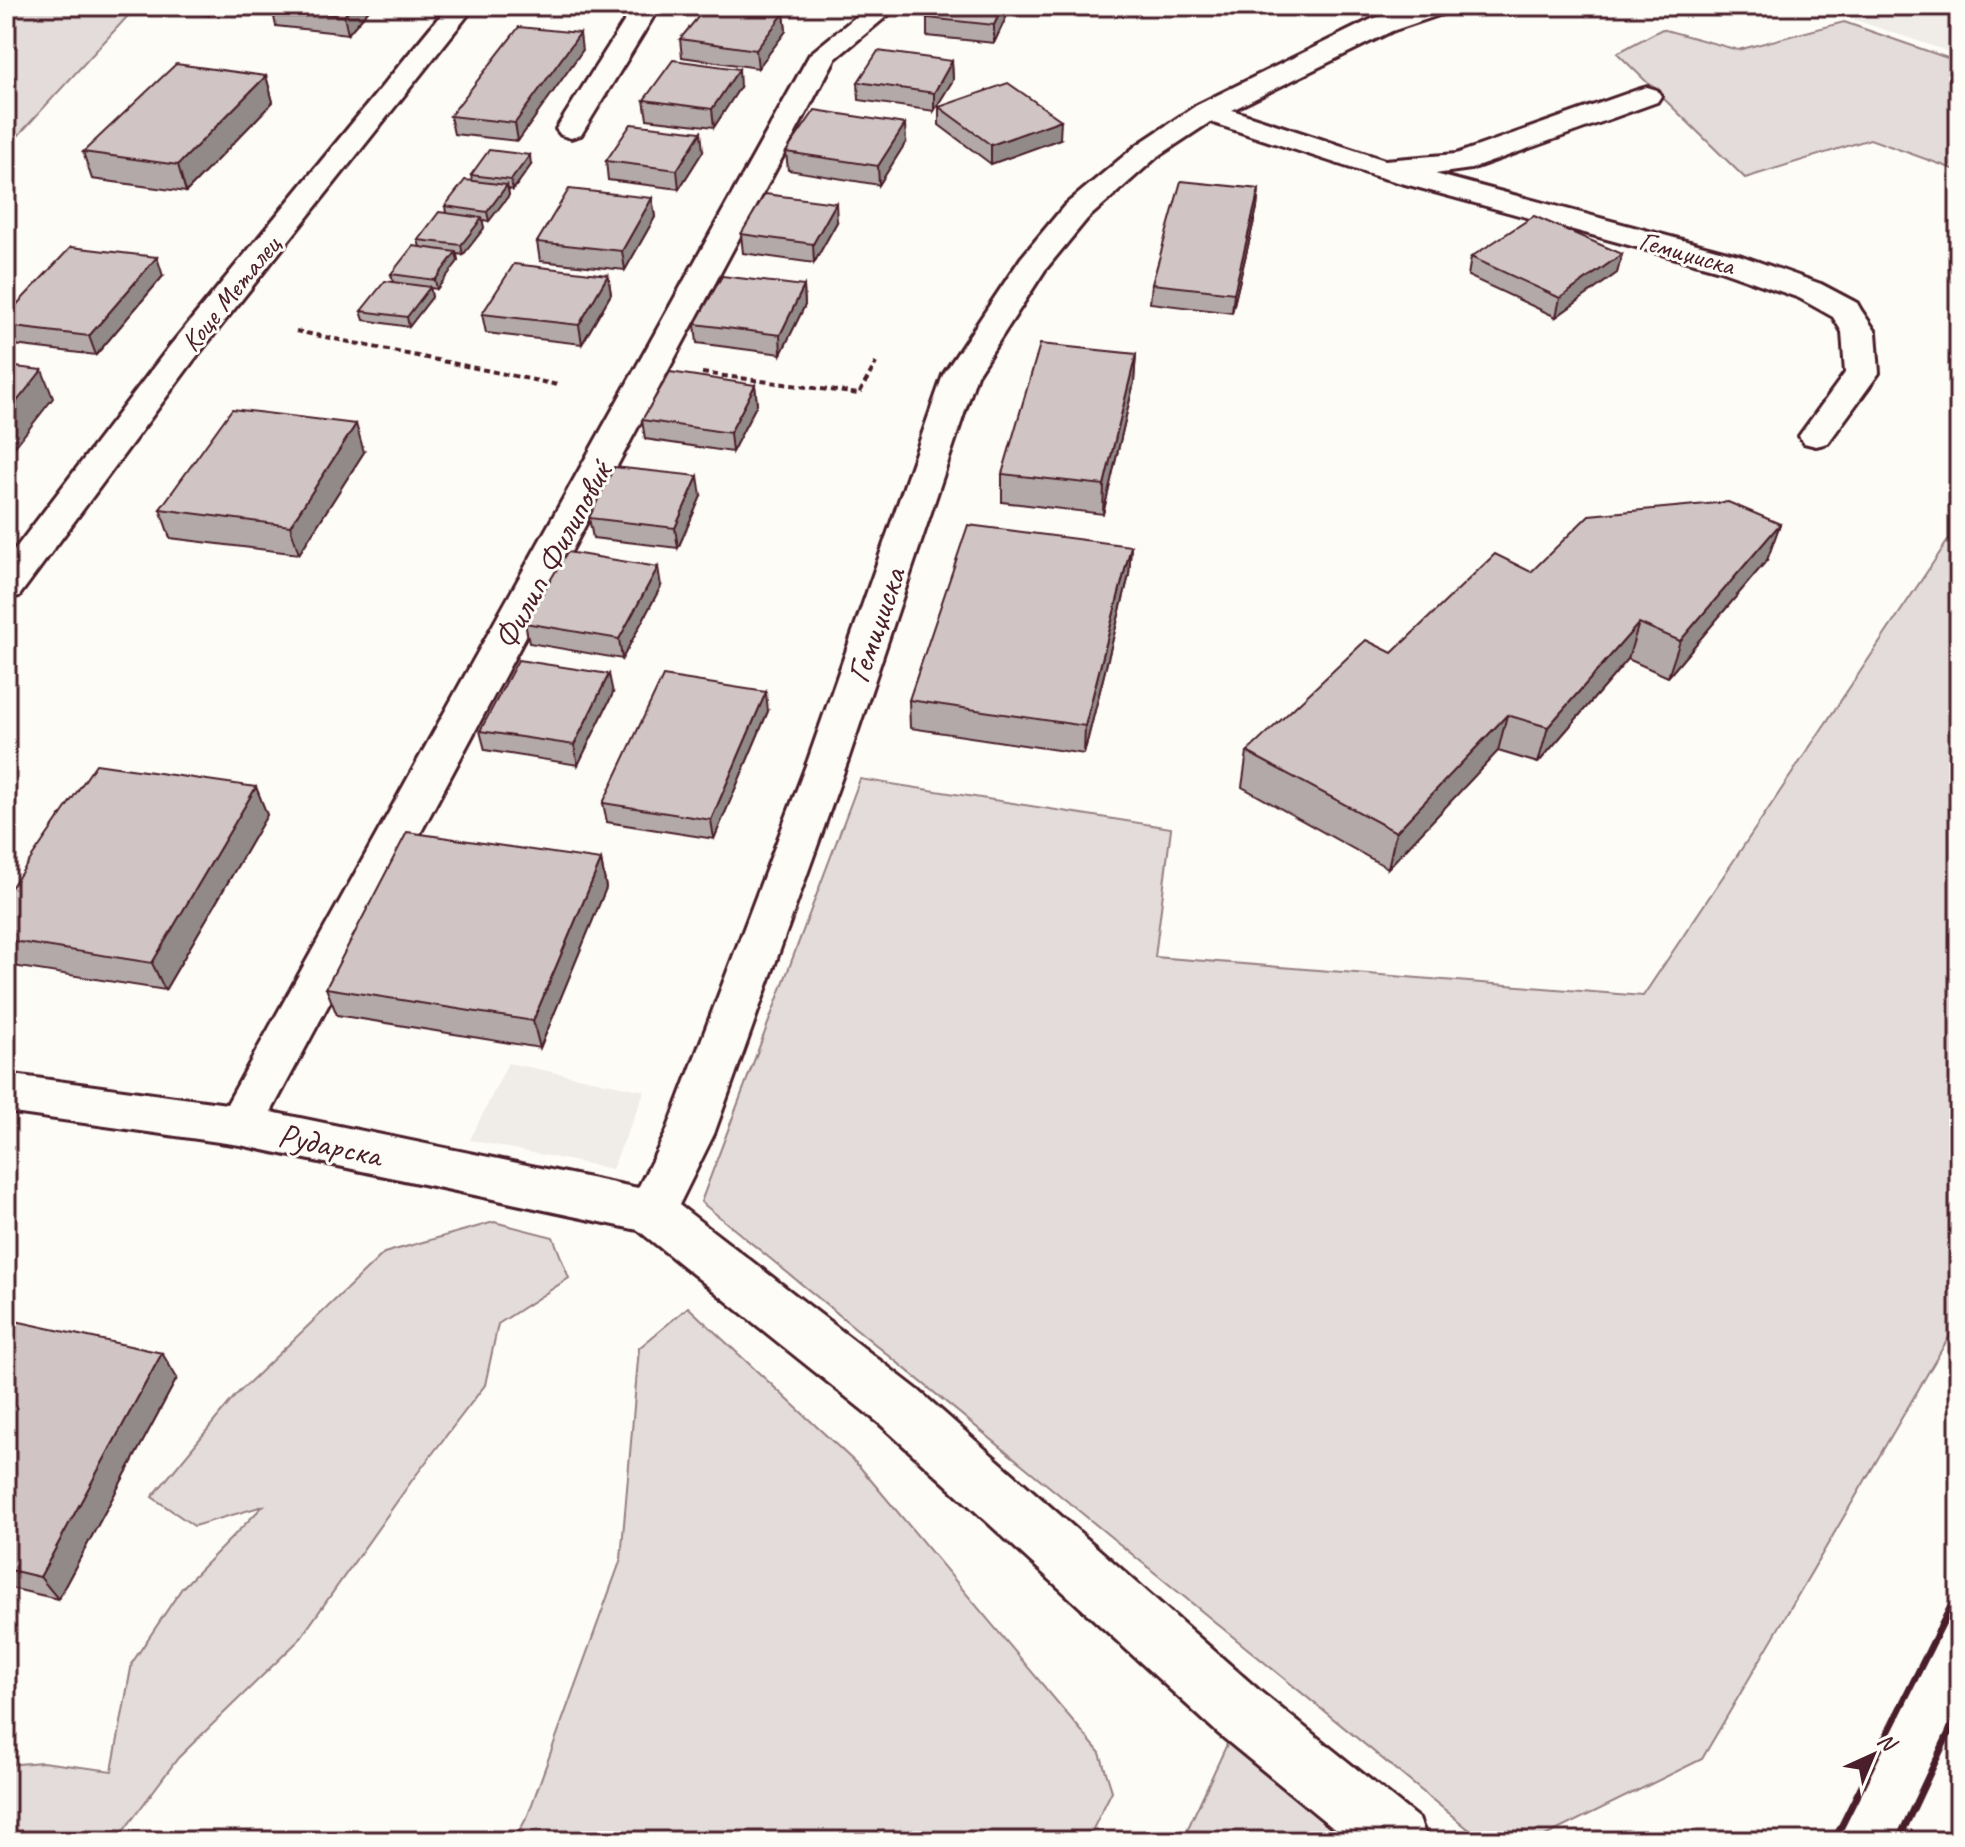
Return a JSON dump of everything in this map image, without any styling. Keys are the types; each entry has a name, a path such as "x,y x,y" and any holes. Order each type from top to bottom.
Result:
{"street":[{"name":"Коце Металец","path":"6,587 181,354 462,6"},
{"path":"571,129 647,6"},
{"name":"Филип Филиповиќ","path":"240,1125 824,54 886,6"},
{"name":"Гемиџиска","path":"651,1212 696,1119 828,760 960,375 1032,265 1076,212 1147,151 1207,111 1382,25 1438,6"},
{"name":"Гемиџиска","path":"1383,169 1460,163 1647,96"},
{"name":"Гемиџиска","path":"1207,111 1383,169 1731,263 1810,291 1845,310 1859,332 1862,373 1816,436"},
{"name":"Рударска","path":"6,1093 240,1125 651,1212"},
{"path":"651,1212 899,1407 1241,1714 1397,1841"}],"path":[{"path":"296,331 558,385"},
{"path":"654,367 859,394 876,363"}],"shaded area":[{"path":"6,6 137,6 6,149"},
{"path":"1871,6 1959,6 1959,55 1853,19"},
{"path":"1844,22 1959,62 1959,171 1870,139 1745,178 1617,53 1662,29 1738,50"},
{"path":"1959,524 1959,1320 1702,1759 1535,1841 1483,1841 701,1202 860,779 1171,828 1155,957 1643,996"},
{"path":"508,1063 645,1091 612,1169 470,1140"},
{"path":"494,1222 553,1237 569,1278 498,1324 485,1385 413,1479 299,1640 178,1758 116,1841 6,1841 6,1765 42,1762 112,1771 132,1663 182,1588 263,1506 194,1526 152,1497 235,1396 384,1253"},
{"path":"688,1307 859,1466 1100,1753 1112,1791 1087,1841 514,1841 528,1815 621,1559 639,1348"},
{"path":"1241,1714 1397,1841 1182,1841"}],"building":[{"path":"353,6 344,16 272,8"},
{"path":"707,6 736,6 784,13 756,50 680,39"},
{"path":"933,6 1003,6 994,25 927,18"},
{"path":"519,27 580,33 515,123 450,116"},
{"path":"878,51 952,61 934,93 858,82"},
{"path":"673,60 739,69 712,109 644,100"},
{"path":"176,64 266,76 178,165 83,152"},
{"path":"1008,83 1061,120 991,145 939,107"},
{"path":"815,110 905,124 878,166 786,152"},
{"path":"631,124 701,132 677,170 606,161"},
{"path":"489,150 530,155 511,180 471,175"},
{"path":"465,180 507,185 487,212 445,206"},
{"path":"1181,181 1259,189 1234,293 1152,284"},
{"path":"569,189 652,198 622,251 537,242"},
{"path":"765,194 836,203 813,244 741,234"},
{"path":"439,212 482,218 461,245 418,240"},
{"path":"1534,216 1622,254 1560,298 1471,257"},
{"path":"413,246 456,252 435,280 391,274"},
{"path":"71,247 157,257 89,336 6,326 6,316"},
{"path":"514,264 608,275 579,325 482,314"},
{"path":"722,276 804,286 780,335 695,324"},
{"path":"385,281 430,287 407,317 361,311"},
{"path":"1040,344 1136,354 1104,485 1002,474"},
{"path":"6,366 42,370 6,415"},
{"path":"670,372 755,385 730,433 642,420"},
{"path":"232,409 356,424 290,526 160,509"},
{"path":"614,467 698,476 675,528 589,518"},
{"path":"1728,502 1780,524 1680,641 1639,623 1548,727 1507,715 1396,832 1247,752 1366,640 1392,653 1495,554 1531,572 1589,515"},
{"path":"968,525 1131,546 1085,726 909,700"},
{"path":"567,552 658,567 619,639 525,623"},
{"path":"518,660 609,674 574,745 480,731"},
{"path":"663,676 766,692 711,820 603,803"},
{"path":"96,764 256,787 152,963 6,940 6,895"},
{"path":"407,832 601,860 533,1021 326,988"},
{"path":"6,1319 162,1353 40,1577 6,1569"}],"railway":[{"path":"1834,1841 1959,1590"},
{"path":"1898,1841 1959,1711"}]}
